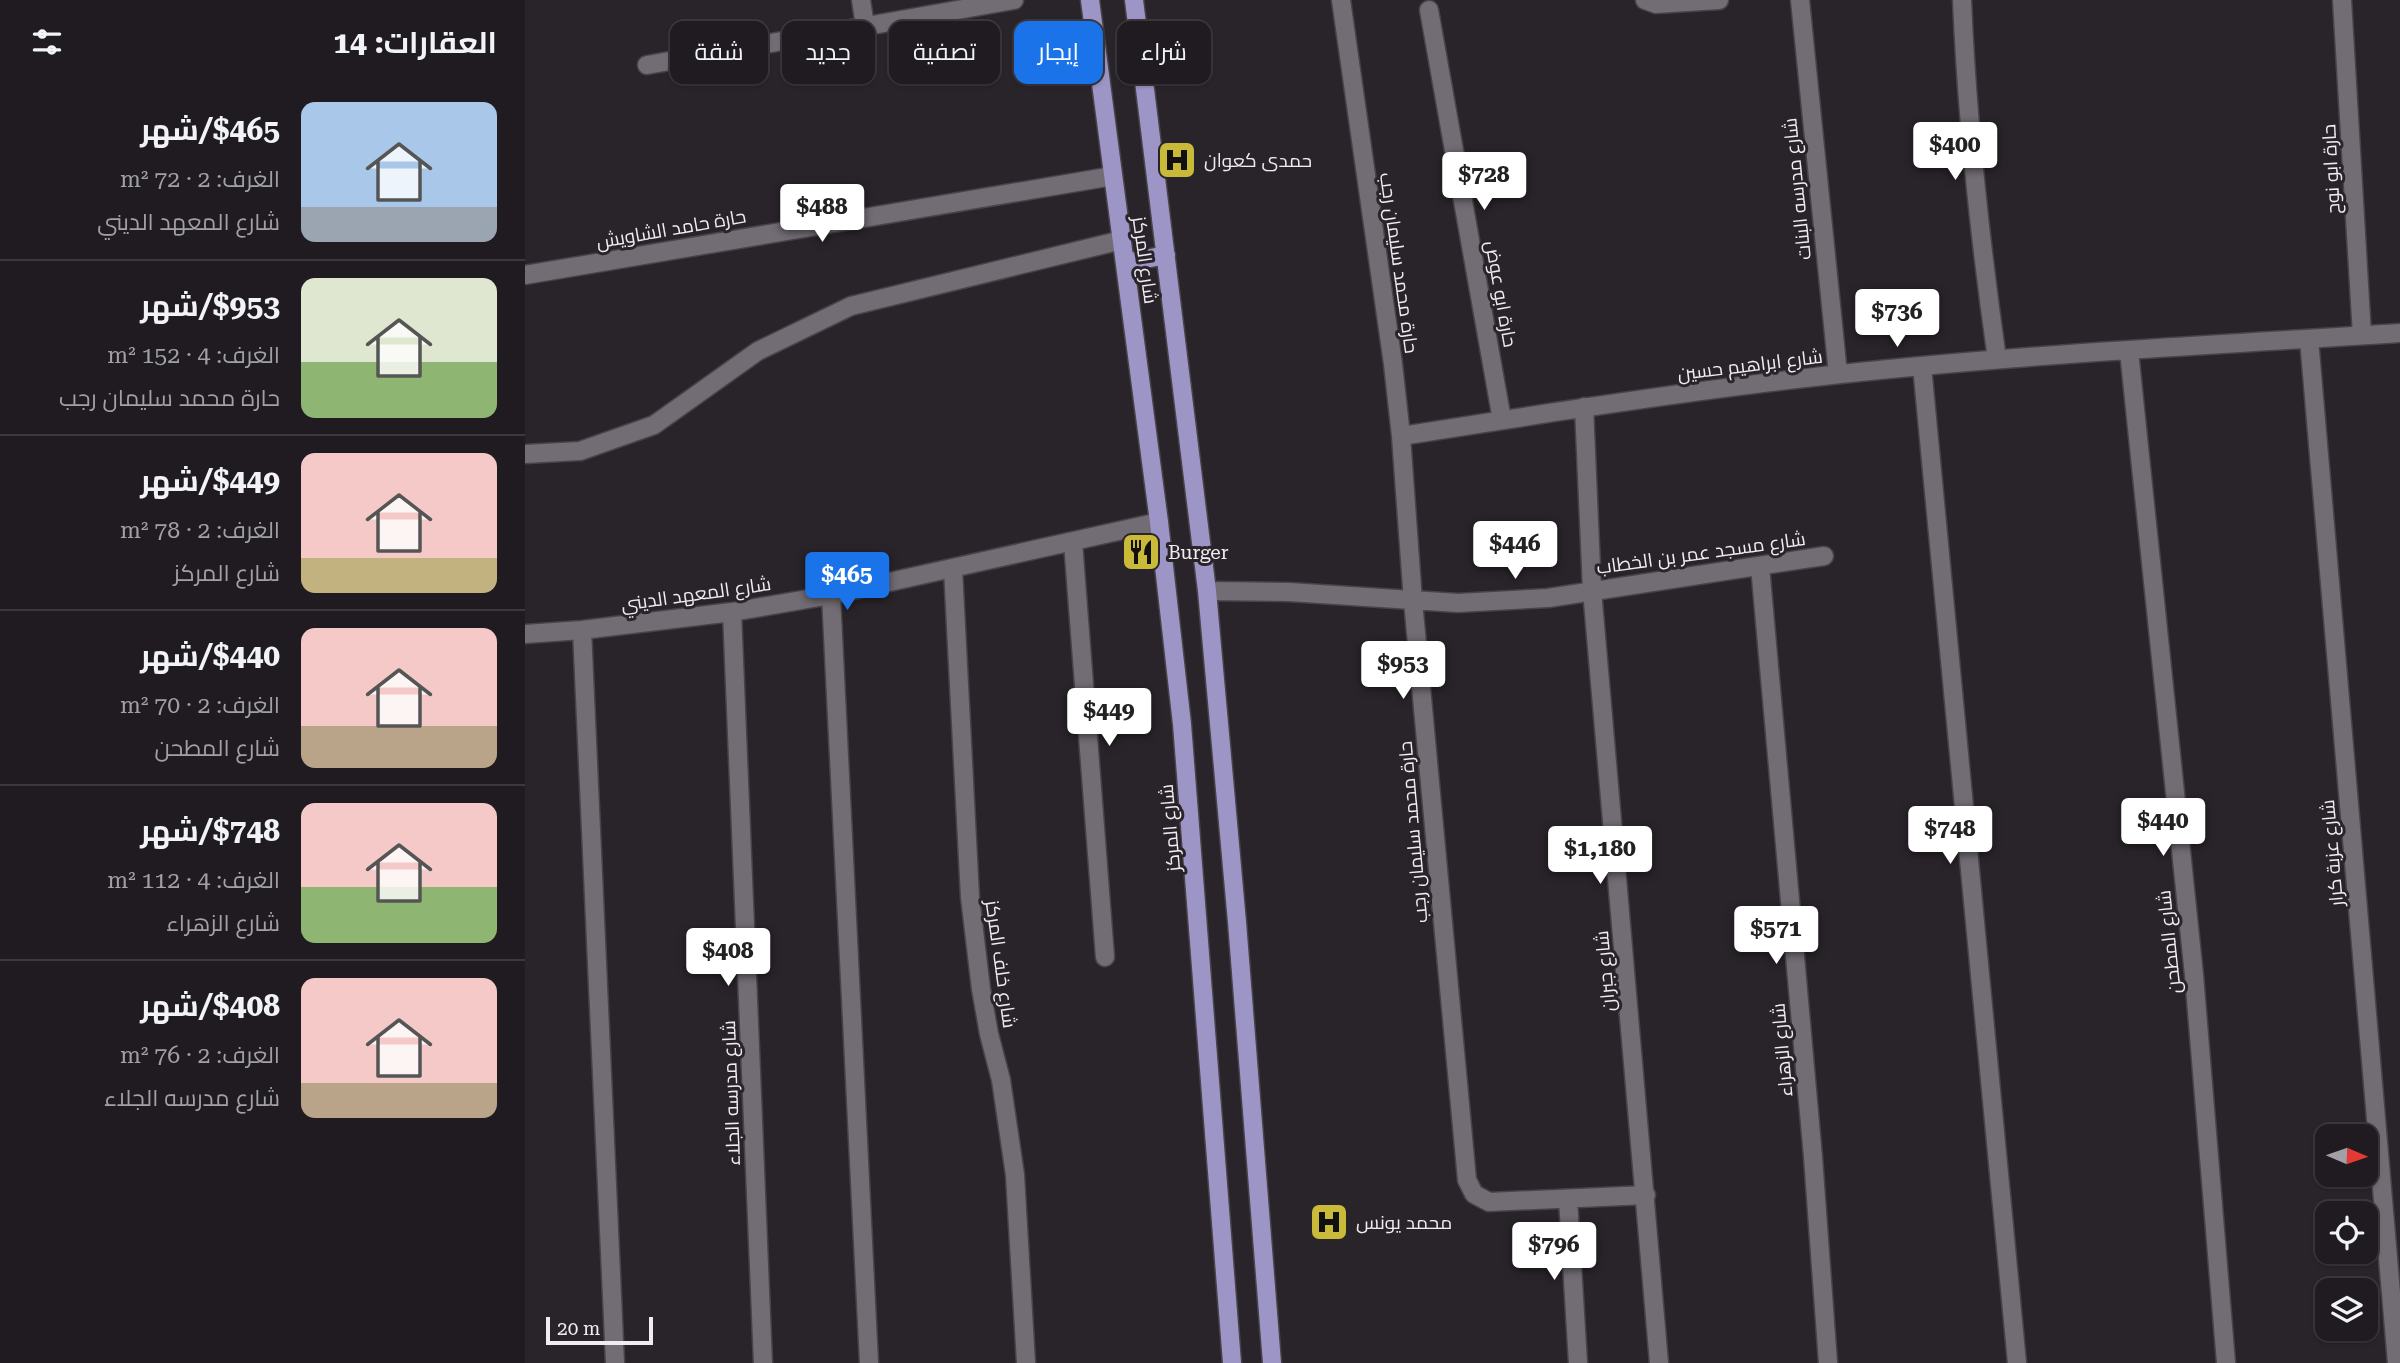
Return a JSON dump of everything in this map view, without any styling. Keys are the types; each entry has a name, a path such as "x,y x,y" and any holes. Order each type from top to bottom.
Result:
{"main road":[{"name":"شارع المركز","path":"1090,0 1159,522 1189,799 1232,1363"},
{"name":"شارع المركز","path":"1134,0 1207,591 1237,922 1272,1363"},
{"path":"1125,263 1165,255"}],"street":[{"path":"861,0 864,21"},
{"path":"875,24 1014,0"},
{"name":"حارة محمد سليمان رجب","path":"1341,0 1401,436 1413,601 1467,1180 1475,1194 1489,1202 1646,1195"},
{"path":"1646,0 1656,4 1719,0"},
{"name":"شارع مدرسه البنات","path":"1800,0 1838,374"},
{"path":"1962,0 1971,149 1997,359"},
{"name":"حارة ابو نوح","path":"2342,0 2362,335"},
{"name":"حارة ابو عوض","path":"1429,10 1501,420"},
{"path":"647,65 782,41"},
{"name":"حارة حامد الشاويش","path":"525,275 1113,176"},
{"path":"525,454 580,451 654,425 758,351 851,306 1122,240"},
{"name":"شارع ابراهيم حسين","path":"1401,436 1584,407 1838,374 1997,359 2400,333"},
{"name":"شارع عزبة كرار","path":"2309,339 2394,1255 2397,1363"},
{"name":"شارع المطحن","path":"2129,351 2194,975 2226,1363"},
{"path":"1922,366 2017,1363"},
{"name":"شارع جبران","path":"1584,407 1593,590 1659,1363"},
{"name":"شارع المعهد الديني","path":"525,634 732,612 831,596 1159,522"},
{"path":"1073,542 1105,957"},
{"name":"شارع مسجد عمر بن الخطاب","path":"1207,591 1289,592 1413,601 1503,601 1824,556"},
{"name":"شارع الزهراء","path":"1760,566 1829,1363"},
{"name":"شارع خلف المركز","path":"953,569 970,897 981,989 1016,1175 1026,1363"},
{"path":"831,596 869,1363"},
{"name":"شارع مدرسه الجلاء","path":"732,612 763,1363"},
{"path":"582,630 615,1363"},
{"path":"1568,1199 1579,1363"}],"place":[{"name":"حمدى كعوان","path":"1177,160"},
{"name":"Burger","path":"1141,552"},
{"name":"محمد يونس","path":"1329,1222"}]}
